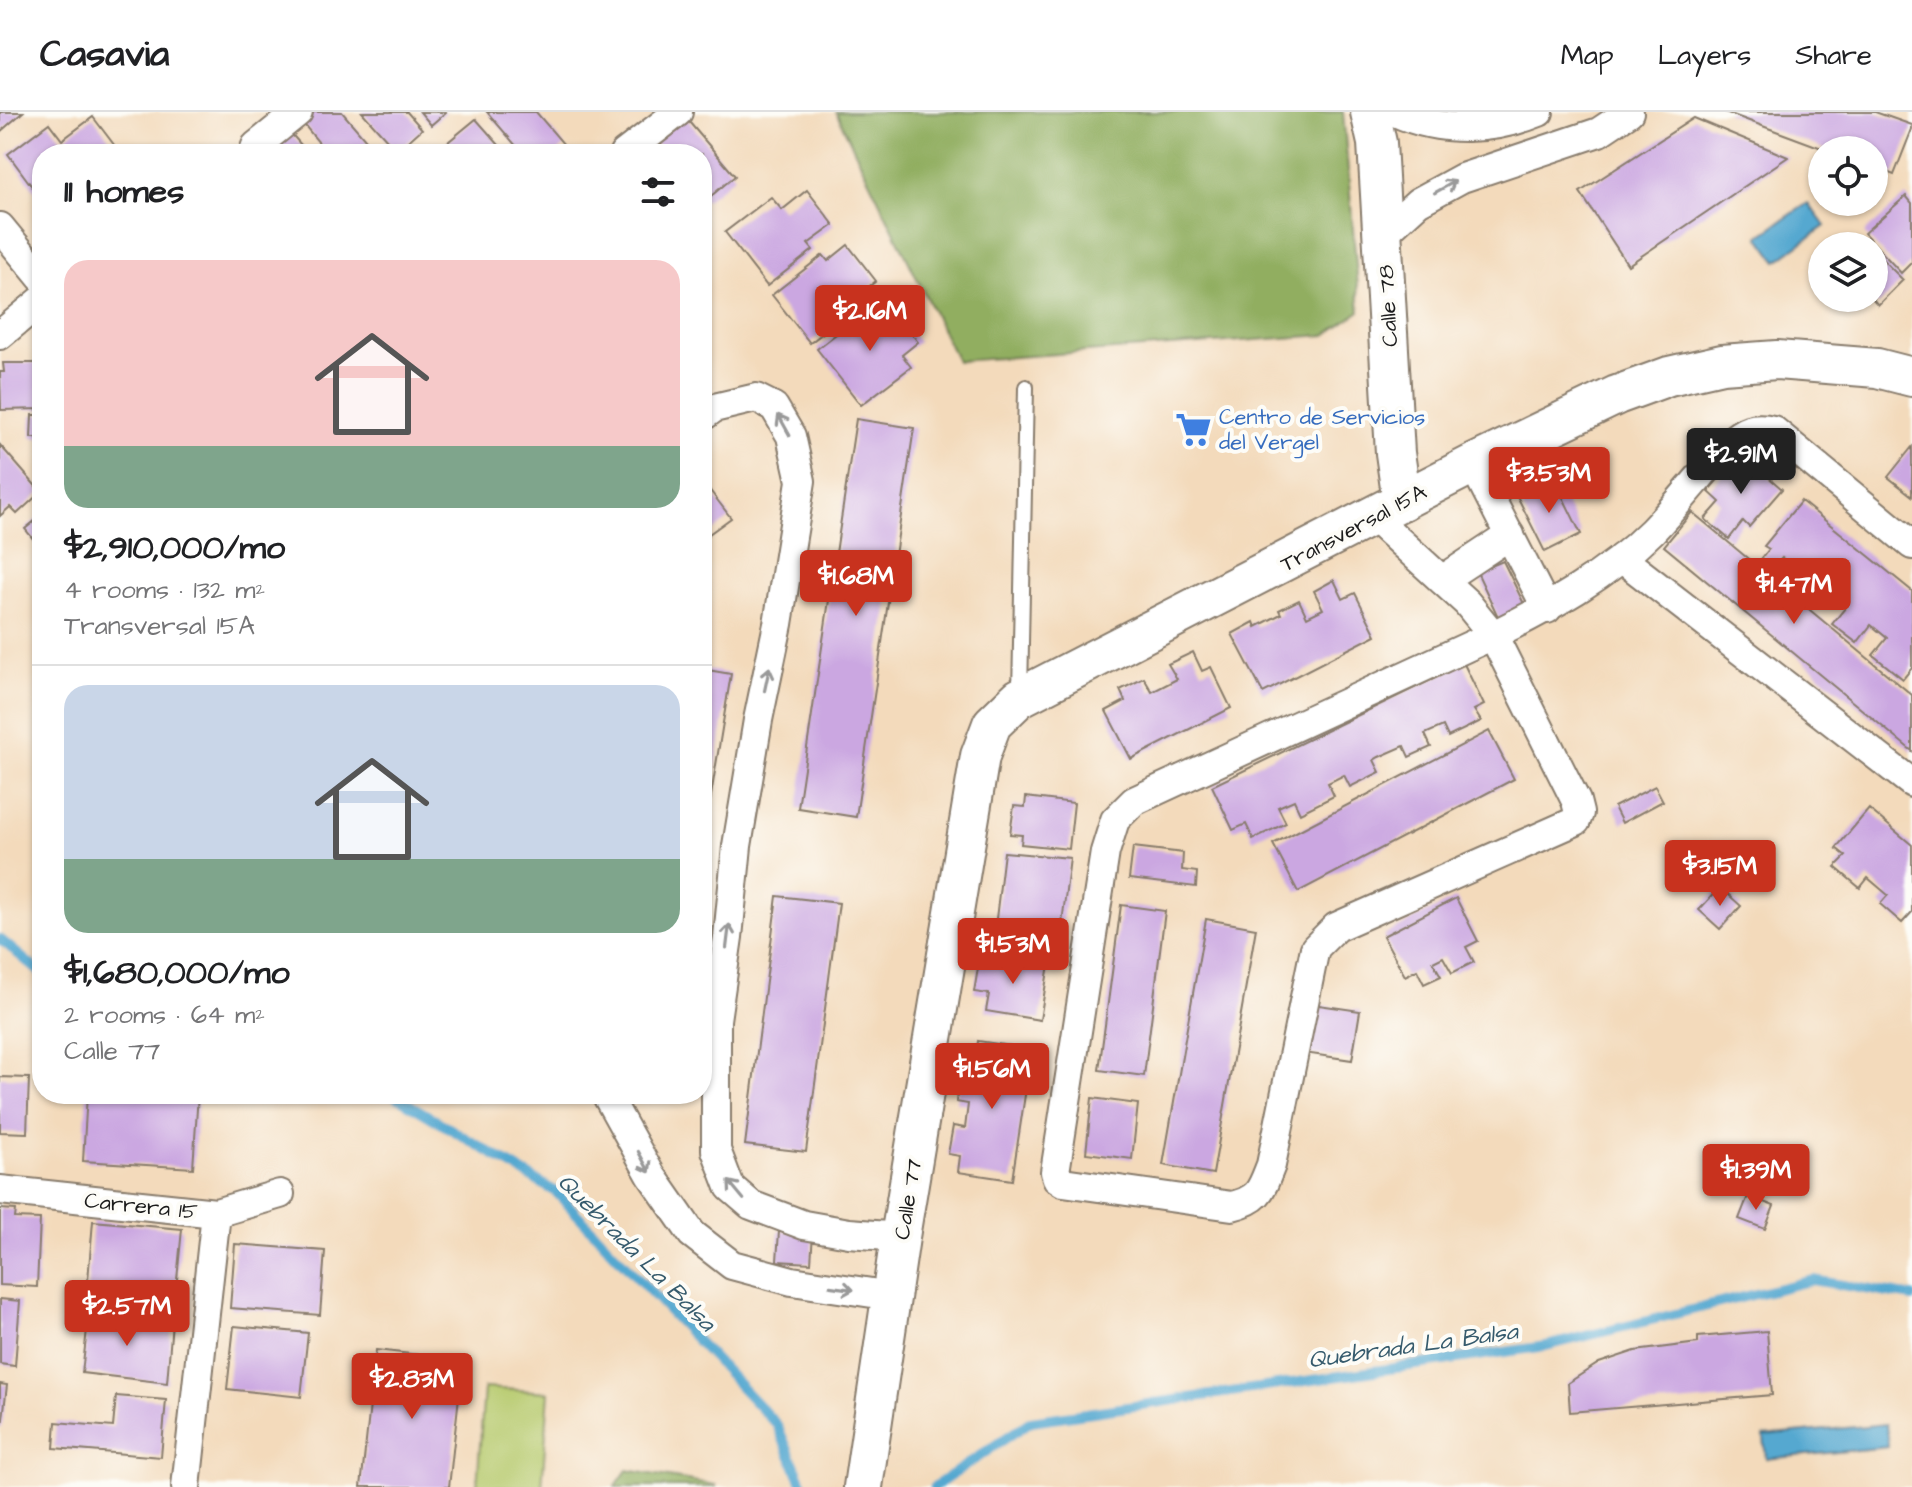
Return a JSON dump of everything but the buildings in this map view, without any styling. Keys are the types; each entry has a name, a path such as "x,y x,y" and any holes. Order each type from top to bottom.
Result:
{"street":[{"path":"258,144 298,112"},
{"path":"637,144 678,112"},
{"name":"Calle 78","path":"1370,112 1377,143 1395,453 1387,509"},
{"path":"1395,112 1459,129 1513,123 1539,112"},
{"path":"1383,234 1418,202 1462,178 1493,168 1597,122 1629,112"},
{"path":"1485,126 1493,168"},
{"path":"0,227 32,266"},
{"path":"0,335 32,308"},
{"name":"Transversal 15A","path":"992,724 1019,698 1473,464 1617,395 1669,376 1722,364 1777,360 1877,368 1912,377"},
{"path":"712,410 756,398 774,407 791,436 801,481 737,846 716,1020 716,1150 730,1187 751,1205 804,1225 900,1237"},
{"path":"1387,509 1442,580 1467,603 1493,635 1576,801 1579,813 1576,821 1336,927 1315,948 1271,1165 1261,1191 1248,1201 1232,1206 1063,1182 1055,1172 1105,852 1115,820 1134,801 1493,635 1547,609 1621,558 1651,531 1739,433 1761,427 1773,430 1912,545"},
{"path":"1473,464 1547,609"},
{"path":"1442,580 1510,535"},
{"path":"1621,558 1912,783"},
{"name":"Calle 77","path":"863,1487 900,1237 980,756 992,724"},
{"path":"612,1104 651,1175 692,1234 732,1265 792,1281 892,1296"},
{"name":"Carrera 15","path":"0,1190 216,1213 280,1194"},
{"path":"186,1487 216,1213"}],"lane":[{"path":"1019,698 1026,387"}],"green space":[{"path":"836,112 1343,112 1360,311 1326,335 957,361"},
{"path":"484,1388 549,1392 542,1487 477,1487"},
{"path":"627,1470 716,1485 716,1487 615,1487"}],"water":[{"path":"1808,203 1808,216 1818,216 1825,226 1817,232 1808,232 1808,238 1777,261 1759,236"},
{"path":"1886,1424 1888,1447 1766,1459 1764,1436"}],"waterway":[{"name":"Quebrada La Balsa","path":"0,939 32,966"},
{"name":"Quebrada La Balsa","path":"409,1104 556,1192 777,1425 804,1487"},
{"name":"Quebrada La Balsa","path":"934,1487 1031,1421 1546,1346 1813,1280 1912,1297"}],"place":[{"name":"Centro de Servicios del Vergel","path":"1193,429"}]}
